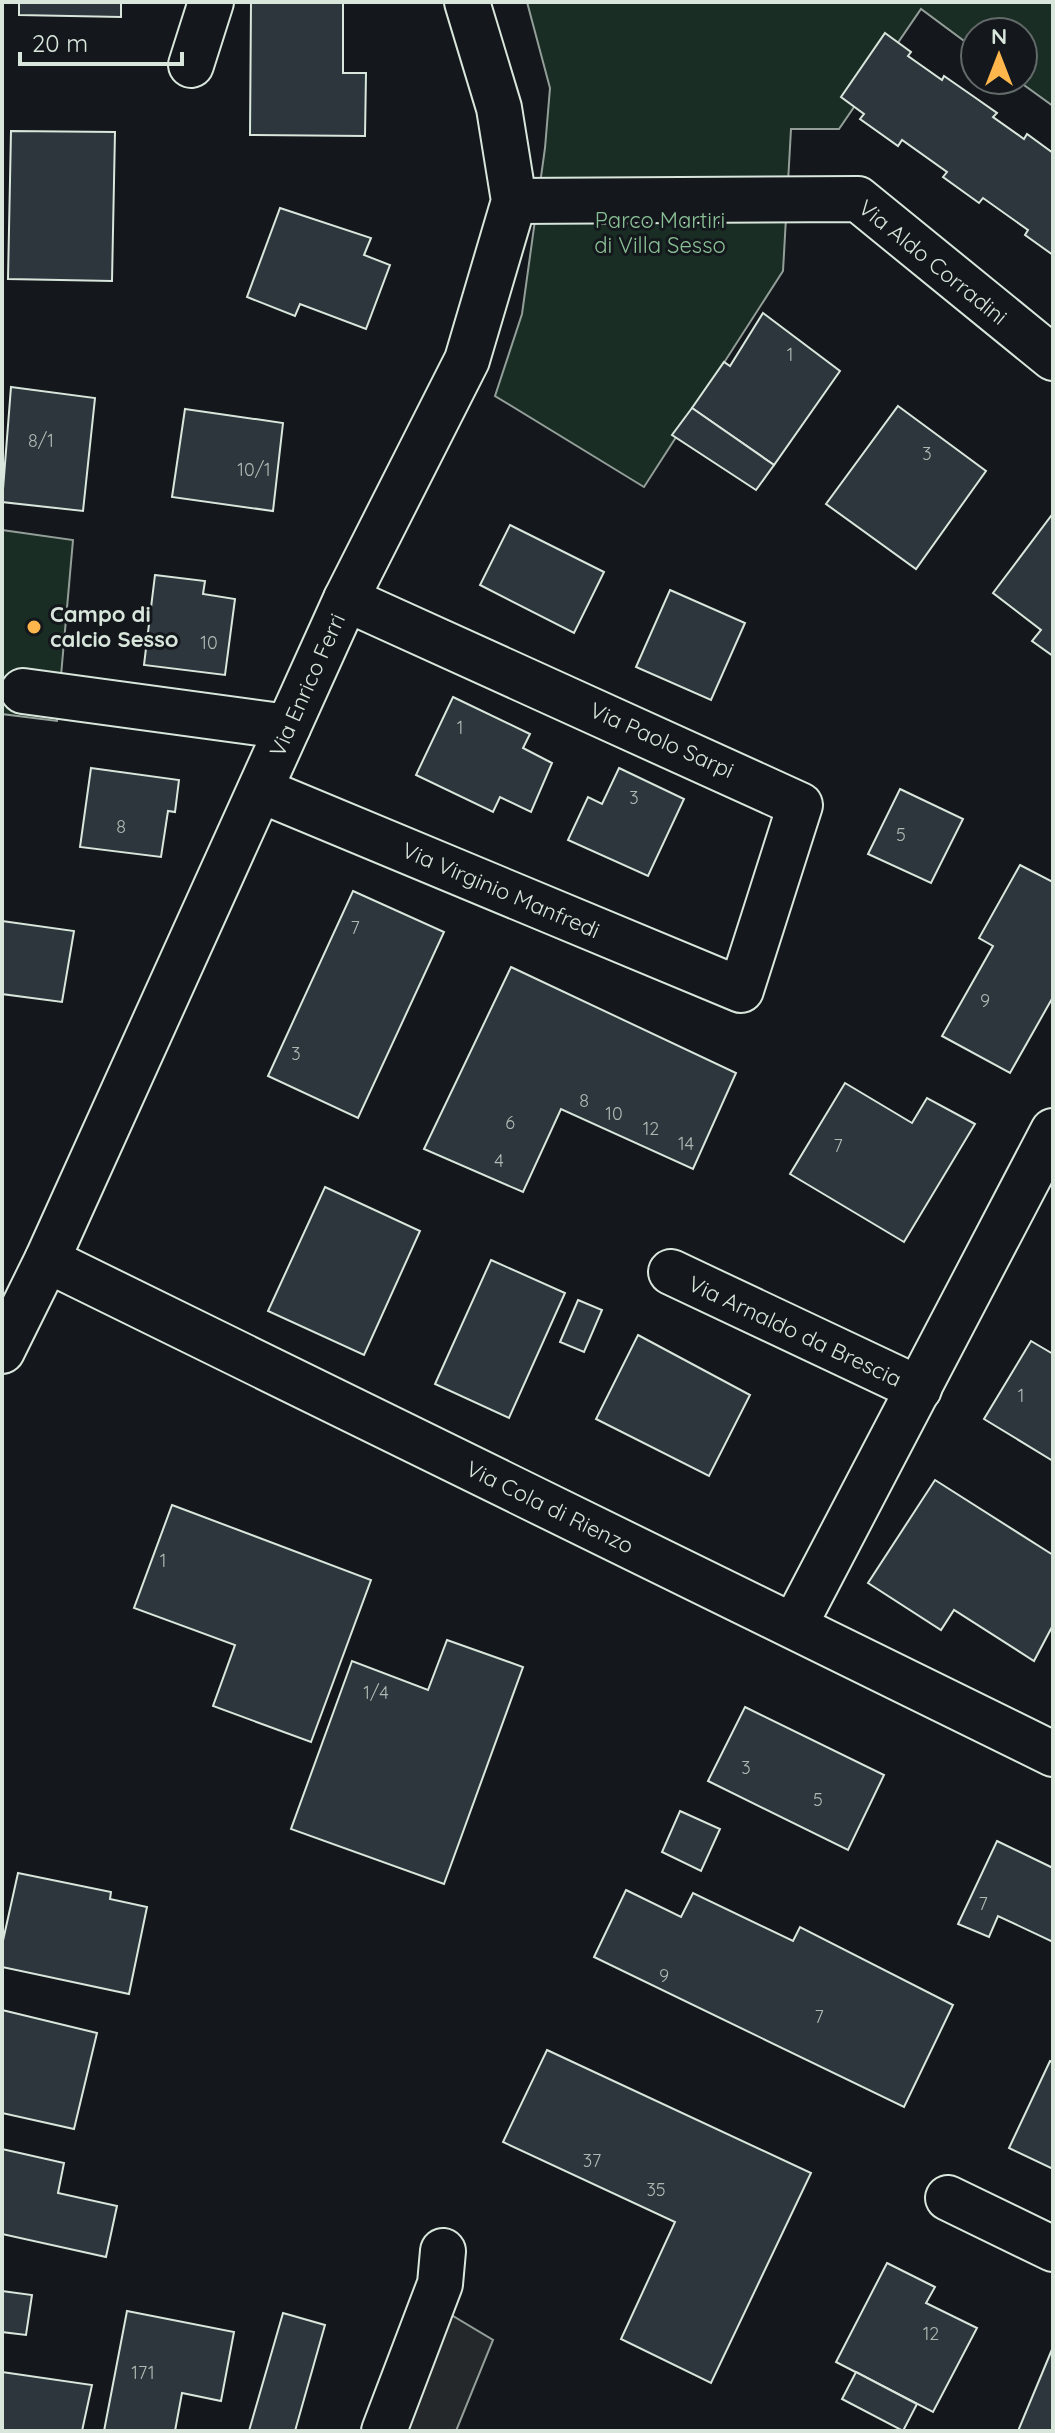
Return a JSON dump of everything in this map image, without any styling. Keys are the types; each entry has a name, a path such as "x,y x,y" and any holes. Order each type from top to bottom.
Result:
{"street":[{"path":"191,65 211,2"},
{"name":"Via Enrico Ferri","path":"2,1351 47,1260 346,599 467,360 514,201 499,108 467,2"},
{"name":"Via Aldo Corradini","path":"514,201 858,199 1053,358"},
{"name":"Via Paolo Sarpi","path":"346,599 800,805 741,990"},
{"path":"23,691 288,727"},
{"name":"Via Virginio Manfredi","path":"260,790 741,990"},
{"name":"Via Arnaldo da Brescia","path":"794,1626 1053,1131"},
{"name":"Via Cola di Rienzo","path":"47,1260 1053,1754"},
{"name":"Via Arnaldo da Brescia","path":"671,1272 919,1389"},
{"path":"948,2198 1053,2249"},
{"path":"384,2431 440,2284 443,2251"}],"green space":[{"name":"Parco Martiri di Villa Sesso","path":"527,2 1053,2 1053,106 1039,96 1039,16 959,16 959,37 921,9 839,129 791,129 783,271 644,487 495,396 522,314 545,148 550,88"},
{"name":"Campo di calcio Sesso","path":"2,530 73,540 57,721 2,714"}],"shaded area":[{"path":"433,2304 493,2340 456,2431 384,2431"}],"building":[{"path":"19,2 121,2 121,17 19,15"},
{"path":"251,2 343,2 343,73 366,73 365,136 250,135"},
{"path":"885,33 911,52 908,56 942,80 944,76 959,86 959,96 973,96 997,113 993,117 1024,139 1027,134 1053,153 1053,255 1025,235 1028,230 983,198 979,203 943,177 947,172 902,140 898,146 860,119 864,114 841,97"},
{"path":"11,131 115,132 112,281 8,279"},
{"path":"280,208 371,238 364,255 390,265 366,329 300,304 295,316 247,297"},
{"path":"763,313 840,371 774,465 692,408 724,362 730,366"},
{"path":"11,387 95,398 83,511 2,502"},
{"path":"898,406 986,471 916,569 826,504"},
{"path":"692,408 774,465 756,490 672,435"},
{"path":"185,409 283,423 273,511 172,497"},
{"path":"1051,516 1053,656 1032,641 1041,630 993,593"},
{"path":"510,525 604,572 574,633 480,585"},
{"path":"155,575 205,581 203,594 235,599 225,675 144,665"},
{"path":"670,590 745,623 711,700 636,667"},
{"path":"453,697 530,734 523,748 552,763 531,812 500,797 493,812 416,775"},
{"path":"91,768 179,780 175,812 168,811 161,857 80,847"},
{"path":"619,768 684,799 648,876 568,840 588,797 602,804"},
{"path":"900,789 963,819 931,883 868,854"},
{"path":"1020,865 1053,882 1053,997 1010,1073 942,1036 993,946 979,938"},
{"path":"353,891 444,932 358,1118 268,1076"},
{"path":"2,921 74,931 62,1002 2,994"},
{"path":"511,967 736,1073 693,1169 561,1109 523,1192 424,1149"},
{"path":"845,1083 912,1123 927,1098 975,1124 904,1242 790,1174"},
{"path":"325,1187 420,1231 364,1355 268,1311"},
{"path":"491,1260 565,1293 509,1418 435,1384"},
{"path":"578,1300 602,1310 584,1352 560,1342"},
{"path":"638,1335 750,1395 709,1476 596,1419"},
{"path":"1031,1341 1053,1354 1053,1461 984,1419"},
{"path":"935,1480 1053,1555 1053,1625 1034,1661 954,1610 941,1630 868,1583"},
{"path":"172,1505 371,1580 311,1742 213,1706 235,1645 134,1608"},
{"path":"447,1640 523,1667 444,1884 291,1829 352,1661 428,1690"},
{"path":"745,1707 884,1775 848,1850 708,1781"},
{"path":"680,1811 720,1829 701,1871 662,1852"},
{"path":"997,1841 1053,1868 1053,1942 998,1916 989,1937 958,1924"},
{"path":"18,1873 111,1892 110,1899 147,1907 129,1994 2,1967 2,1945"},
{"path":"626,1890 681,1917 693,1893 793,1941 800,1927 953,2005 904,2107 594,1957"},
{"path":"2,2010 97,2033 74,2129 2,2113"},
{"path":"547,2050 811,2173 711,2383 621,2339 675,2222 503,2142"},
{"path":"1050,2061 1053,2062 1053,2169 1009,2148"},
{"path":"2,2149 64,2163 58,2193 117,2206 106,2257 2,2234"},
{"path":"887,2263 935,2287 926,2303 977,2328 933,2412 836,2362"},
{"path":"2,2291 32,2295 26,2335 2,2332"},
{"path":"127,2311 234,2332 221,2401 182,2393 175,2431 104,2431"},
{"path":"283,2313 325,2325 295,2431 249,2431"},
{"path":"1053,2347 1053,2431 1018,2431"},
{"path":"2,2372 92,2385 82,2431 2,2431"},
{"path":"856,2372 917,2404 903,2431 842,2399"}],"place":[{"name":"Campo di calcio Sesso","path":"34,627"}]}
